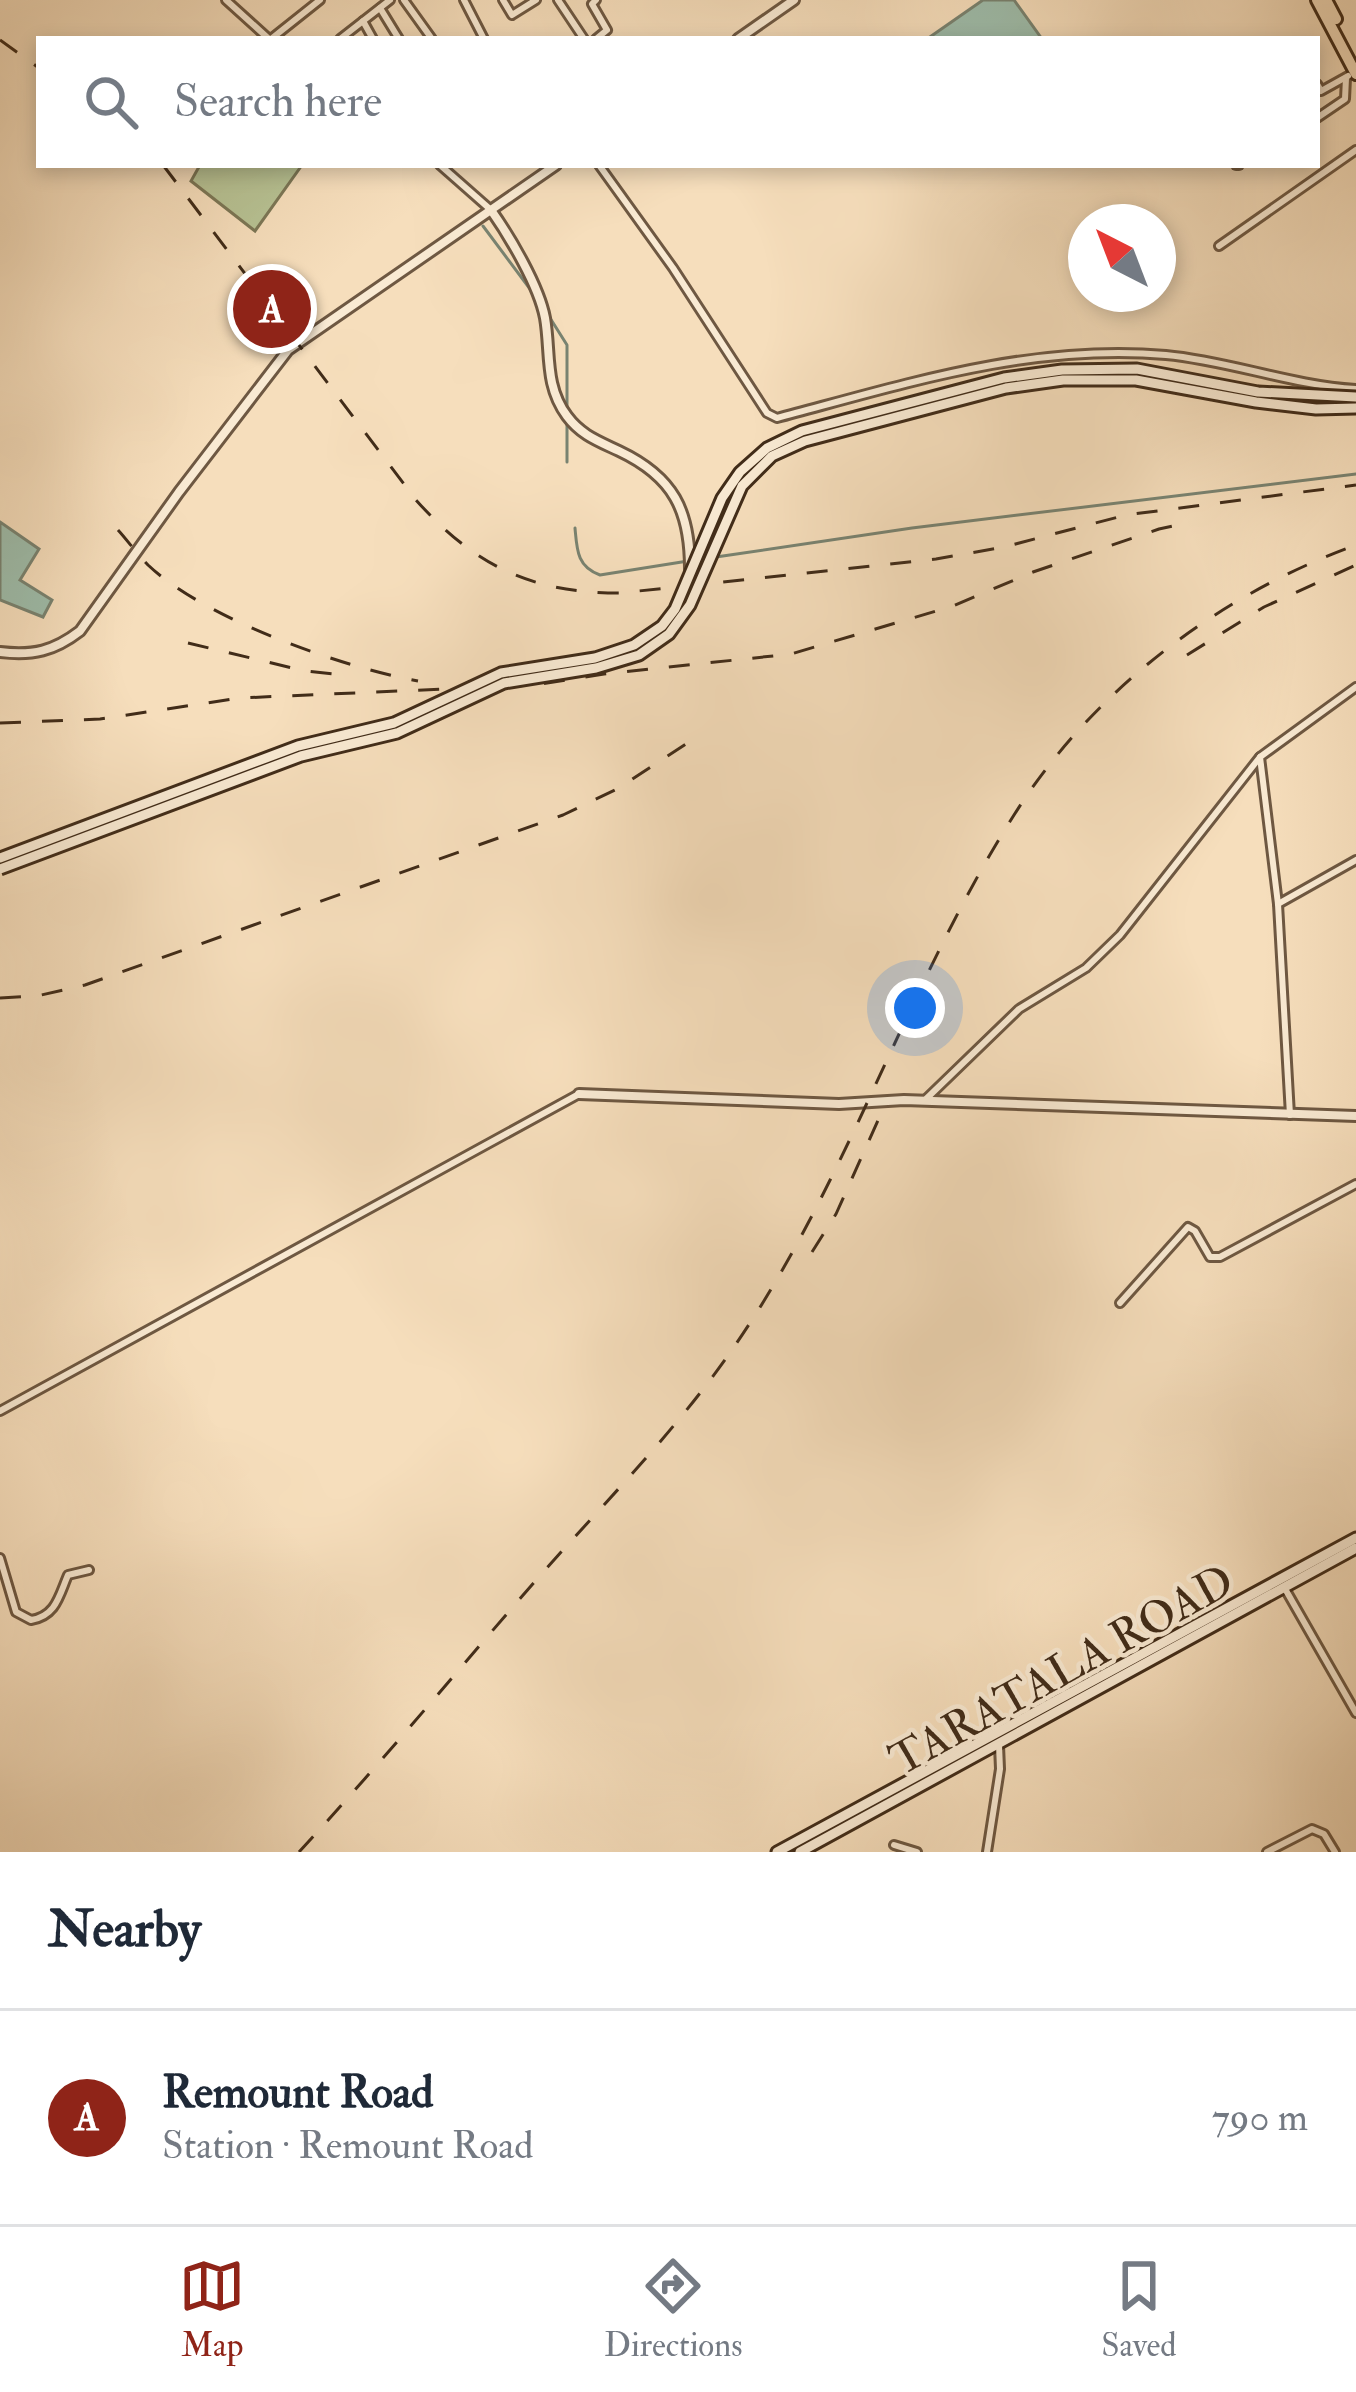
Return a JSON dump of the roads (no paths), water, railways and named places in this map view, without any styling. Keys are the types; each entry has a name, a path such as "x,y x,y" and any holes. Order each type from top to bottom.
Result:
{"highway":[{"path":"1322,0 1354,58 1352,75"}],"main road":[{"path":"0,857 298,746 394,723 501,673 624,650 653,634 668,619 733,480 767,448 802,431 1004,378 1062,370 1137,369 1317,398 1356,393"},
{"path":"0,869 301,756 397,733 504,683 596,668 639,655 669,634 690,605 742,486 772,456 805,441 1006,388 1063,380 1136,380 1256,402 1316,409 1356,407"},
{"path":"777,1852 1004,1738 1356,1538"},
{"name":"TARATALA ROAD","path":"800,1852 1356,1548"}],"street":[{"path":"274,36 320,0"},
{"path":"345,36 390,0"},
{"path":"404,0 430,36"},
{"path":"464,0 482,36"},
{"path":"503,0 512,15 536,0"},
{"path":"558,0 582,36"},
{"path":"596,0 592,4 607,30 600,36"},
{"path":"742,36 794,0"},
{"path":"228,1 267,36"},
{"path":"380,8 397,36"},
{"path":"363,21 371,36"},
{"path":"1320,89 1352,75"},
{"path":"1320,116 1345,99 1352,75"},
{"path":"1220,246 1356,150"},
{"path":"443,168 491,210 502,226 545,317 547,362 559,405 578,430 652,469 671,491 690,532 690,579"},
{"path":"0,652 39,654 80,631 178,492 288,350 552,168"},
{"path":"601,168 696,302 766,413 777,418 963,370 1024,358 1104,352 1203,360 1356,393"},
{"path":"925,1101 1019,1009 1086,968 1120,935 1260,757 1356,686"},
{"path":"1260,757 1278,904 1290,1115"},
{"path":"1278,904 1356,860"},
{"path":"0,1411 579,1094 1356,1116"},
{"path":"1120,1303 1188,1226 1196,1231 1210,1257 1220,1258 1356,1184"},
{"path":"0,1558 16,1612 32,1620 52,1611 68,1575 89,1570"},
{"path":"1284,1587 1356,1713"},
{"path":"987,1852 1004,1738"},
{"path":"1267,1852 1312,1829 1324,1834 1335,1852"},
{"path":"894,1845 917,1852"}],"waterway":[{"path":"483,226 536,297"},
{"path":"545,310 567,345 567,408"},
{"path":"567,423 567,462"},
{"path":"716,557 1356,474"},
{"path":"575,528 583,562 600,575 688,561"}],"railway":[{"path":"0,40 36,66"},
{"path":"165,168 416,500 460,542 532,581 620,593 936,559 1004,547 1126,515 1356,485"},
{"path":"0,723 100,719 240,698 535,685 791,654 953,606 1033,572 1192,522"},
{"path":"118,530 173,585 238,622 351,665 418,681"},
{"path":"299,1852 665,1435 736,1344 812,1216 976,879 1045,770 1120,688 1162,652 1255,591 1356,545"},
{"path":"1187,655 1264,607 1356,565"},
{"path":"188,643 305,671 352,676"},
{"path":"0,998 37,996 85,985 563,815 617,789 692,740"},
{"path":"812,1252 836,1214 884,1107"}],"place":[{"name":"Remount Road","path":"272,309"}]}
